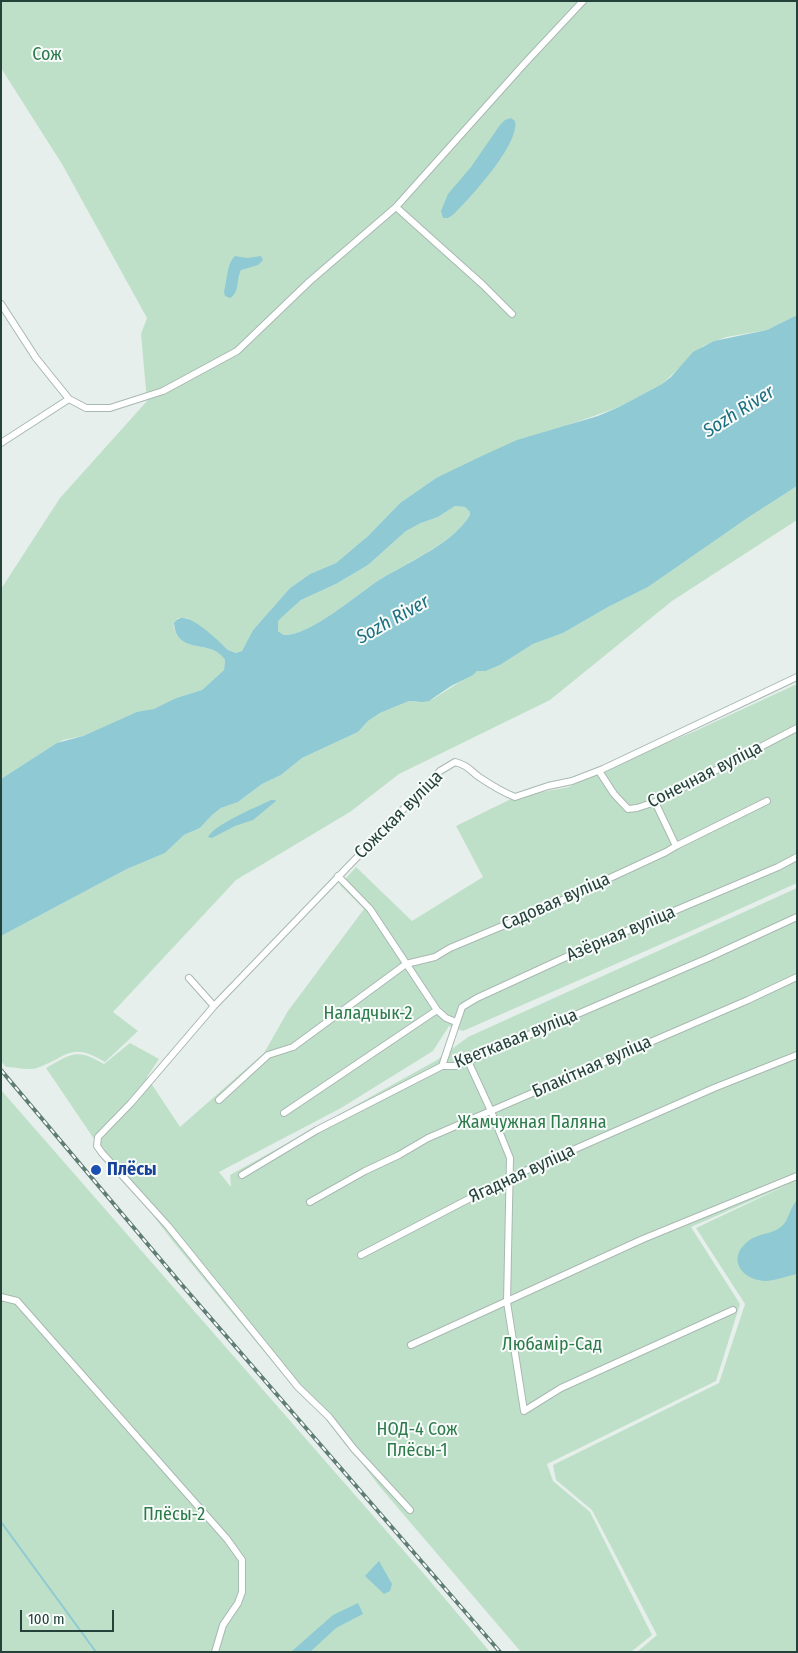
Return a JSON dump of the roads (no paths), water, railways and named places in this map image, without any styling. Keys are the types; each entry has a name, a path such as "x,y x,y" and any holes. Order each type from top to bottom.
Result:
{"street":[{"path":"1,304 36,358 69,398 86,408 110,408 151,396 237,351 310,281 396,207 518,70 583,1"},
{"path":"396,207 483,285 512,314"},
{"path":"1,443 69,398"},
{"name":"Сожская вуліца","path":"410,1510 354,1449 330,1417 298,1387 168,1226 98,1146 98,1137 131,1103 214,1006 440,771 455,762 466,765 498,790 516,797 599,771 797,677"},
{"name":"Сонечная вуліца","path":"599,771 610,790 628,809 637,808 655,802 797,728"},
{"name":"Садовая вуліца","path":"406,964 435,957 450,948 604,881 767,801"},
{"path":"655,802 676,846"},
{"name":"Азёрная вуліца","path":"442,1066 462,1007 477,998 577,952 797,857"},
{"path":"338,876 370,909 437,1010 446,1018 456,1022"},
{"name":"Кветкавая вуліца","path":"242,1176 317,1130 442,1066 456,1066 468,1061 708,958 797,917"},
{"path":"219,1100 268,1055 293,1047 406,964"},
{"name":"Блакітная вуліца","path":"310,1202 428,1138 797,977"},
{"path":"189,978 214,1006"},
{"path":"284,1113 437,1010"},
{"name":"Ягадная вуліца","path":"361,1254 509,1178 714,1088 797,1055"},
{"path":"468,1061 492,1111 510,1158 507,1302 524,1411 561,1388 733,1310"},
{"path":"411,1345 643,1239 797,1176"},
{"path":"1,1297 17,1301 221,1531 242,1560 242,1592 238,1602 223,1625 215,1652"}],"water":[{"path":"511,118 515,121 514,131 510,143 502,156 482,184 454,214 448,218 443,218 441,211 448,194 471,167 500,125 505,120"},
{"path":"235,256 247,258 261,256 263,260 258,265 241,270 237,289 230,298 225,296 224,292 229,268"},
{"name":"Sozh River","path":"797,315 797,486 648,587 563,633 533,644 500,665 486,671 477,671 429,701 409,701 380,713 368,721 358,732 302,758 281,775 262,784 238,802 221,808 200,828 184,835 165,853 127,869 1,936 1,779 57,743 83,736 137,712 154,709 176,698 202,690 224,670 225,660 219,653 181,640 176,633 174,623 179,619 185,618 201,626 228,650 236,653 242,651 253,630 290,588 310,574 336,563 368,536 400,503 436,478 517,440 598,416 619,407 662,384 671,377 693,352 714,341 767,330","holes":["455,506 465,507 470,512 470,515 462,526 440,545 376,582 305,630 284,635 278,631 280,619 301,600 336,584 368,565 406,531 438,517"]},
{"path":"271,800 276,801 253,820 235,826 212,838 208,837 227,821"},
{"path":"797,1200 797,1274 767,1281 751,1277 740,1268 738,1256 741,1249 751,1239 774,1231 782,1226"},
{"path":"379,1561 392,1584 390,1591 384,1594 365,1576"},
{"path":"358,1603 363,1614 336,1628 310,1652 291,1652 333,1615"}],"waterway":[{"path":"1,1522 96,1652"}],"railway":[{"path":"1,1070 182,1285 500,1652"}],"place":[{"name":"Плёсы","path":"96,1170"}],"park label":[{"name":"Сож","path":"47,55"},
{"name":"Наладчык-2","path":"368,1014"},
{"name":"Жамчужная Паляна","path":"532,1123"},
{"name":"Любамір-Сад","path":"552,1345"},
{"name":"НОД-4 Сож Плёсы-1","path":"417,1440"},
{"name":"Плёсы-2","path":"174,1515"}]}
